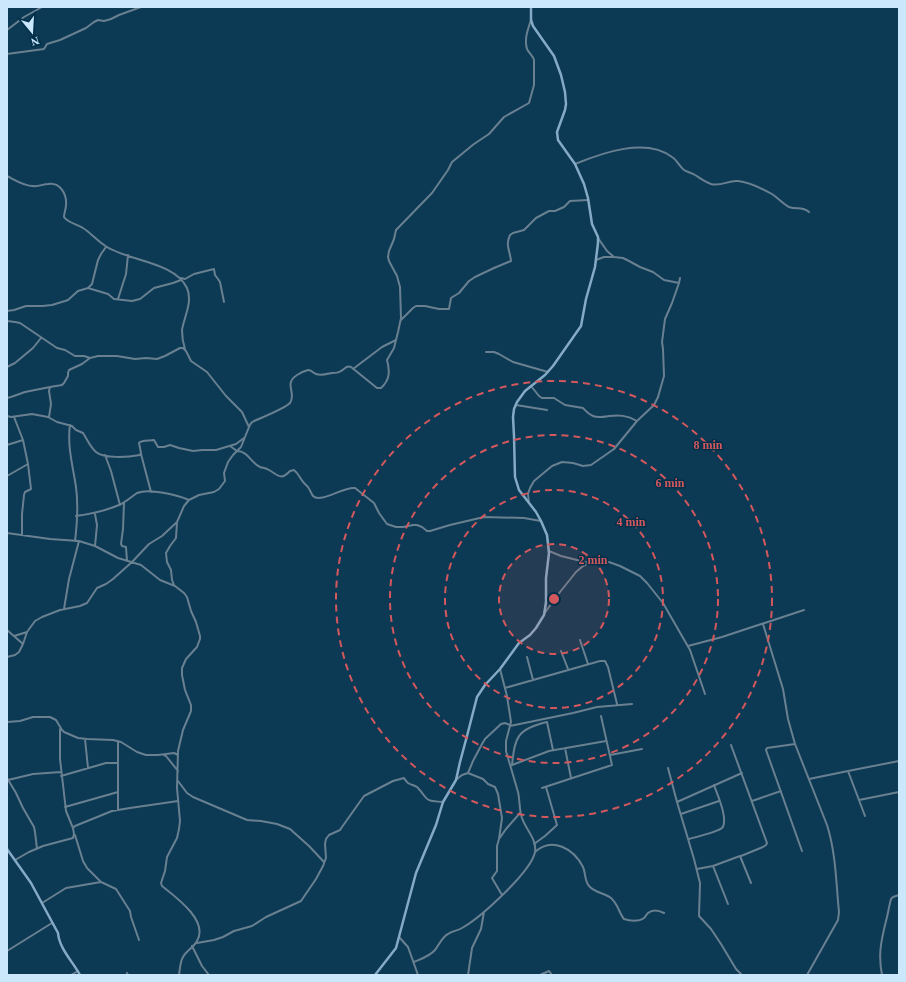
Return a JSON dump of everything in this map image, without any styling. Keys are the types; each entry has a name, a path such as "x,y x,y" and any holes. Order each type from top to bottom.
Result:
{"street":[{"path":"7,30 42,7"},
{"path":"7,54 44,49 48,44 86,28 98,20 104,21 111,19 141,7"},
{"path":"175,586 172,580 171,570 167,562 166,553 176,538 177,522 184,506 190,500 199,495 214,492 221,487 225,481 224,473 230,459 241,447 251,423 288,404 292,397 290,383 292,378 300,373 311,370 321,375 339,372 348,366 377,388 381,388 387,380 389,369 387,360 396,340 400,321 400,287 397,276 388,257 396,230 432,193 452,162 489,134 504,117 528,103 534,82 534,60 528,49 526,41 531,20 531,7"},
{"path":"531,20 534,28 554,56 565,92 565,110 557,132 557,138 575,164 584,184 592,224 598,238 607,251 614,257"},
{"path":"575,164 623,149 656,149 663,151 674,158 685,170 710,184 716,185 729,181 742,182 772,195 789,206 803,208 809,212"},
{"path":"7,176 28,186 52,184 61,188 66,201 64,214 65,219 83,228 106,247 160,266 181,279 188,290 189,296 182,329 185,349 192,361 209,374 223,392 242,412 249,427"},
{"path":"400,321 416,306 449,310 451,298 459,293 475,276 511,260 507,244 510,235 524,230 536,218 549,211 555,211 565,206 570,201 588,200"},
{"path":"544,615 549,551 547,535 541,521 519,490 515,477 514,408 521,396 559,360 581,326 586,299 595,267 598,238"},
{"path":"7,311 26,306 52,305 68,300 78,291 88,288 92,284 98,260 106,247"},
{"path":"117,299 126,274 128,255"},
{"path":"596,260 604,257 614,257 629,261 653,272 664,280 679,283"},
{"path":"88,288 108,294 112,298 126,301 136,300 140,299 154,288 177,282 194,274 214,269 215,275 219,280 224,302"},
{"path":"529,504 528,494 534,481 552,466 562,462 583,466 591,465 614,449 637,421 654,405 660,392 664,376 662,342 666,319 680,278"},
{"path":"7,321 20,323 41,338 58,348 65,350 73,356 84,356 90,358"},
{"path":"7,367 15,363 34,348 41,338"},
{"path":"353,369 382,347 396,340"},
{"path":"7,398 25,392 63,384 68,378 69,370 84,363 90,358 98,356 117,356 132,359 157,359 180,348 185,349"},
{"path":"486,352 499,354 514,362 548,372"},
{"path":"531,386 542,398 554,398 565,405 583,408 592,416 626,415 637,421"},
{"path":"49,417 51,404 49,391 50,387"},
{"path":"516,404 546,410"},
{"path":"7,416 14,417 32,414 49,417 57,422 70,425 78,431 84,433 87,440 96,452 110,456 134,456 140,454"},
{"path":"14,417 23,440 31,490 25,492 24,495 22,535"},
{"path":"247,420 251,423"},
{"path":"70,425 69,439 76,488 75,540"},
{"path":"151,492 140,454 139,443 141,441 154,440 158,447 170,445 193,451 216,450 237,444 244,438"},
{"path":"7,445 23,440"},
{"path":"229,446 236,451 244,452 259,467 267,469 279,476 283,476 294,470 316,498 324,497 348,488 355,488 374,503 384,520 392,526 399,527 416,525 428,531 450,524 484,517 524,518 541,521"},
{"path":"105,455 120,505"},
{"path":"7,476 28,464"},
{"path":"76,516 95,513 120,505 138,493 145,491 178,495 190,500"},
{"path":"124,502 121,544 126,548 127,561"},
{"path":"95,513 97,525 95,546"},
{"path":"7,657 17,654 23,644 27,632 33,623 38,619 64,609 87,603 97,588 108,582 132,562 149,544 162,536 177,522"},
{"path":"7,533 50,539 75,540 95,546 127,561 141,565 162,582 175,586 187,597 200,639 197,646 186,659 182,668 185,690 191,705 191,710 183,730 178,751 179,829 177,838 167,857 161,883 162,886 181,900 197,921 200,929 197,943"},
{"path":"64,609 69,579 79,541"},
{"path":"549,551 561,556 589,563 614,563 640,576 663,602 688,646 705,694"},
{"path":"375,975 396,948 416,873 436,826 443,802 457,779 477,697 485,684 500,669 519,643 530,635 536,628 556,597 576,572 589,563"},
{"path":"688,646 722,637 804,610"},
{"path":"763,624 783,689 788,719 795,744 827,825 833,845 839,912 838,920 807,975"},
{"path":"7,630 23,644"},
{"path":"14,636 27,632"},
{"path":"580,640 588,664"},
{"path":"561,651 568,669"},
{"path":"527,657 534,680"},
{"path":"505,688 568,669 605,661 614,686 617,704"},
{"path":"500,669 510,718 510,726 506,741 506,751 518,792 520,813 532,836 534,853"},
{"path":"468,773 482,744 503,723 510,726 597,707 617,704 632,704"},
{"path":"7,722 46,716 55,719 64,732 73,736 85,739 108,739 118,741 141,754 153,755 175,753 178,751"},
{"path":"542,788 611,766 612,764 601,716"},
{"path":"546,718 553,750"},
{"path":"547,722 528,727 518,737 512,765 549,751 606,741"},
{"path":"60,728 59,748 65,807 85,865 101,882 116,889 130,911 139,940"},
{"path":"85,739 88,768"},
{"path":"118,741 118,810"},
{"path":"795,744 769,748 766,750 802,851"},
{"path":"697,869 713,866 741,856 763,847 767,843 731,745"},
{"path":"565,748 571,778"},
{"path":"610,755 642,749"},
{"path":"162,754 166,756 178,771"},
{"path":"809,779 899,761"},
{"path":"62,776 106,763 118,763"},
{"path":"56,772 61,767"},
{"path":"668,768 700,883 699,916 711,929 736,969 742,975"},
{"path":"848,770 865,816"},
{"path":"36,849 34,827 8,779 33,774 61,772"},
{"path":"457,779 468,773 483,779 488,784 496,787 502,818 497,846 497,871 492,878 502,896"},
{"path":"677,802 742,773"},
{"path":"179,975 183,957 192,946 202,941 214,940 234,931 252,926 266,917 301,901 316,879 326,858 325,844 328,836 340,830 361,799 369,793 393,781 404,778 408,783 416,786 428,801 443,802"},
{"path":"178,780 186,793 193,797 247,820 277,824 290,829 324,862"},
{"path":"689,840 714,832 724,826 725,819 714,785"},
{"path":"534,844 556,825 546,787"},
{"path":"752,801 781,791"},
{"path":"65,807 118,792"},
{"path":"860,800 899,792"},
{"path":"73,828 112,811 179,801"},
{"path":"681,814 719,801"},
{"path":"499,838 520,813"},
{"path":"15,860 36,849 73,838 74,834"},
{"path":"414,962 433,952 446,935 461,929 484,912 502,896 527,867 534,853 539,848 548,845 565,847 568,849 582,864 588,886 612,898 624,919 642,919 652,911 664,913"},
{"path":"7,848 31,883 58,933 61,944 68,958 80,975"},
{"path":"741,856 752,883"},
{"path":"713,866 728,904"},
{"path":"42,903 66,888 101,882"},
{"path":"882,975 880,967 880,948 891,899 899,895"},
{"path":"468,975 472,948 482,929 484,912"},
{"path":"7,951 52,922"},
{"path":"199,938 202,941"},
{"path":"399,938 408,947 418,975"},
{"path":"192,946 202,966 209,975"},
{"path":"71,975 78,971"},
{"path":"540,975 549,971 552,975"}]}
